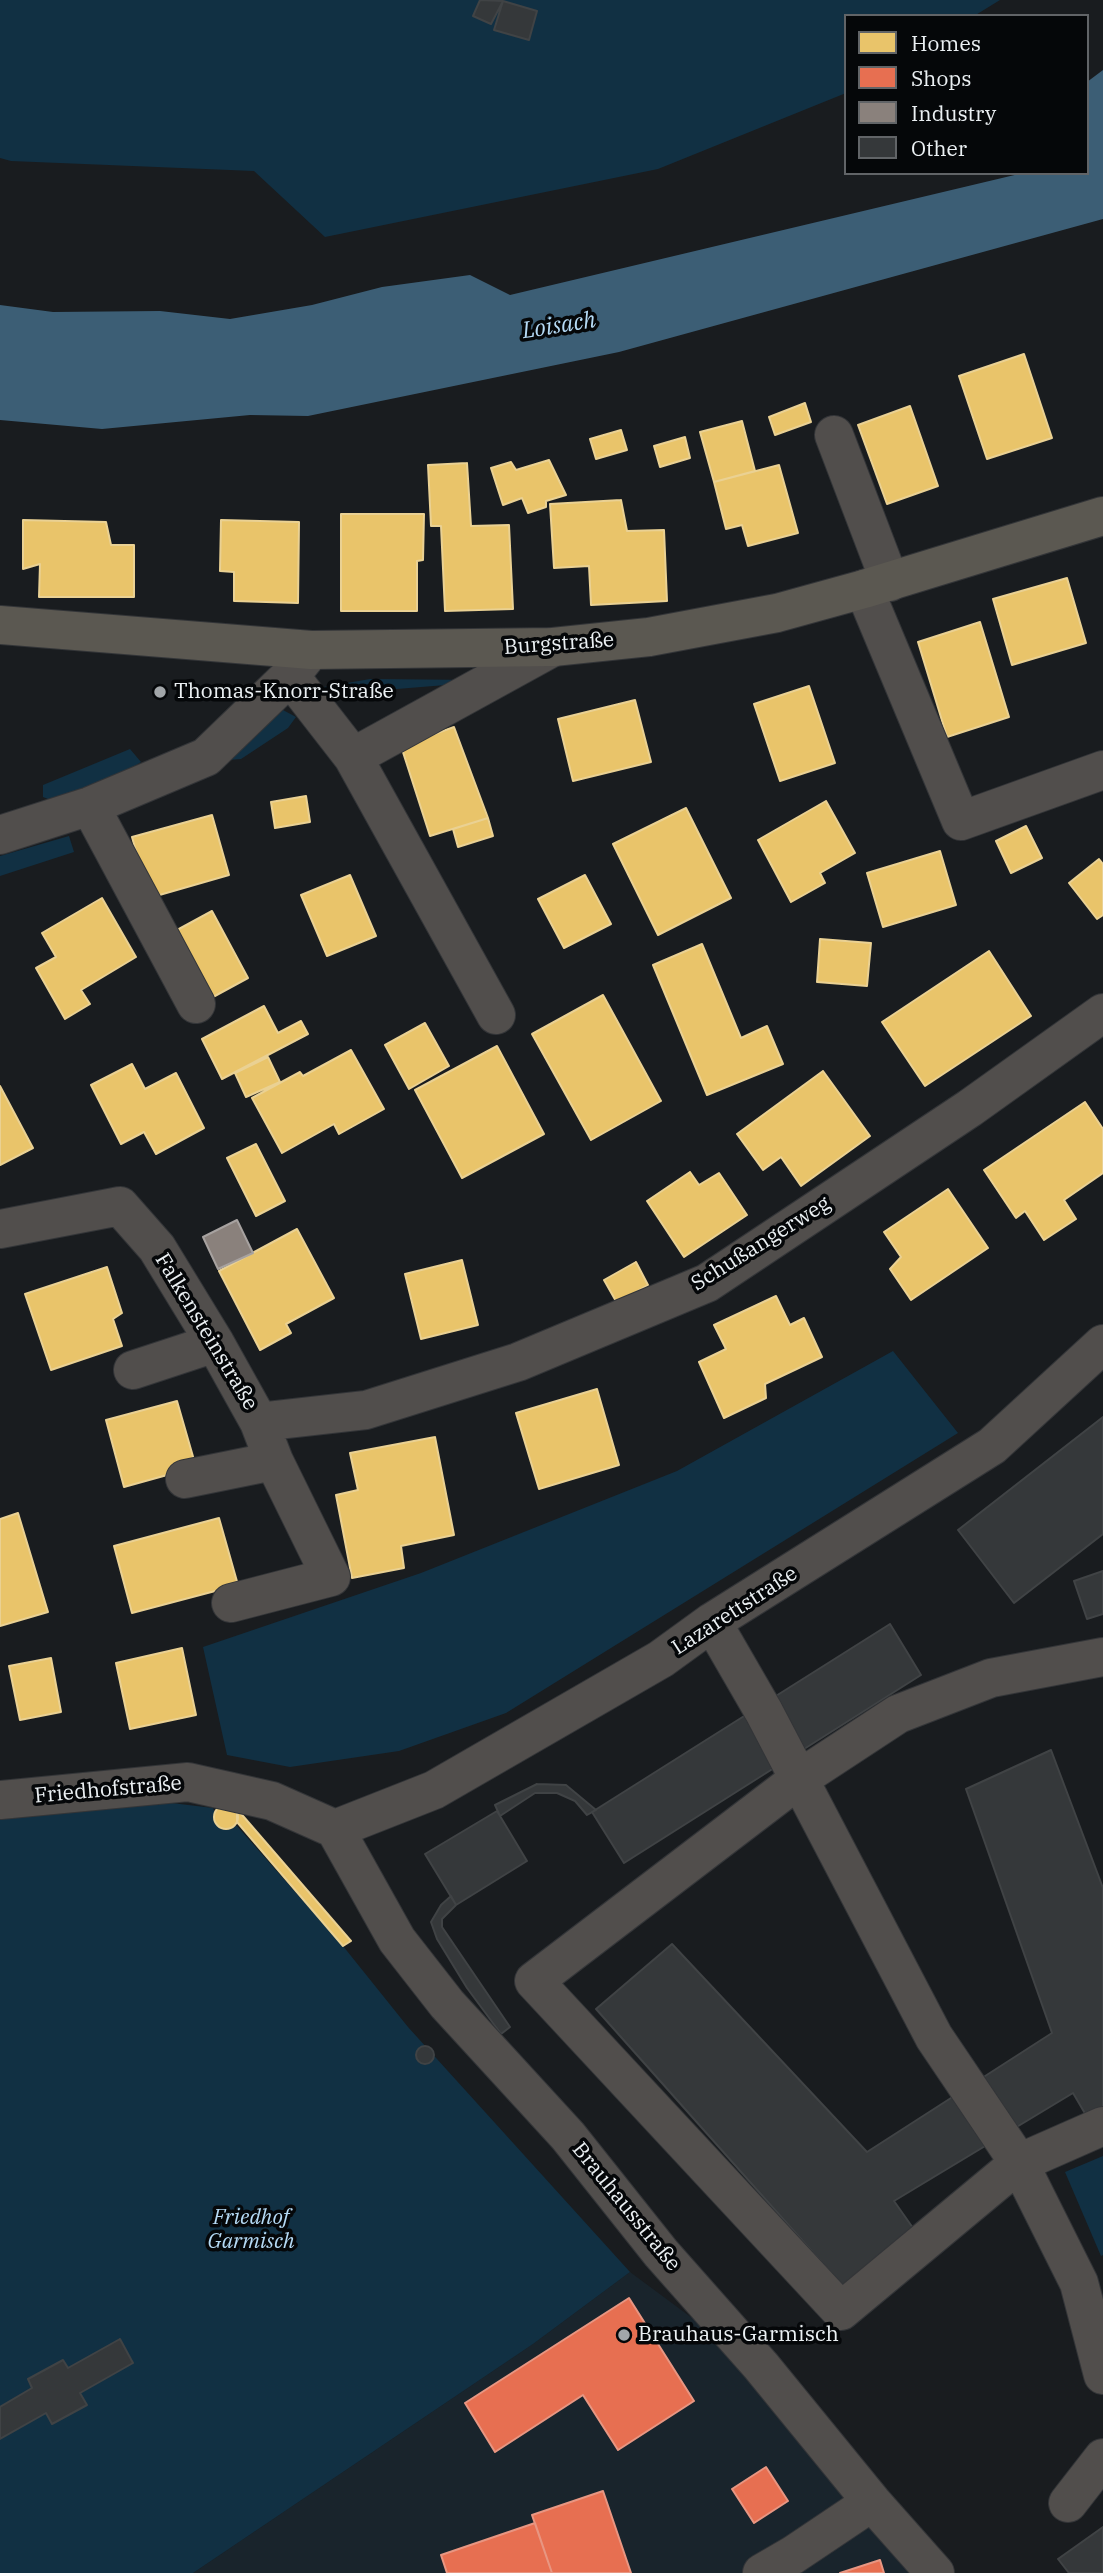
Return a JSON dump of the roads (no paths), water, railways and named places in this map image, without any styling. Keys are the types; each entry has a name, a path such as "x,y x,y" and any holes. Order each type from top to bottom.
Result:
{"main road":[{"name":"Burgstraße","path":"0,625 300,663 552,647 649,637 777,613 877,586 1103,516"}],"street":[{"path":"834,435 877,586 961,821 1103,770"},
{"path":"353,757 552,647"},
{"path":"5,824 90,806 206,757 300,663 496,1015"},
{"path":"90,806 196,1004"},
{"name":"Schußangerweg","path":"259,1422 366,1410 518,1362 706,1283 970,1108 1103,1013"},
{"name":"Falkensteinstraße","path":"0,1229 120,1206 157,1248 259,1422 274,1461 331,1577 231,1603"},
{"path":"133,1370 215,1343"},
{"name":"Lazarettstraße","path":"335,1829 446,1783 661,1659 712,1622 992,1446 1103,1344"},
{"path":"185,1479 274,1461"},
{"path":"712,1622 799,1779 934,2037 1091,2277 1103,2375"},
{"path":"1103,1657 991,1678 898,1714 799,1779 534,1981 841,2311 1019,2164 1103,2126"},
{"name":"Friedhofstraße","path":"1,1795 188,1782 271,1801 335,1829"},
{"name":"Brauhausstraße","path":"335,1829 397,1940 447,2004 568,2136 661,2253 761,2366 872,2502 935,2573"},
{"path":"1068,2503 1103,2458"},
{"path":"762,2573 793,2556 872,2502"}],"water":[{"name":"Loisach","path":"1103,70 1103,219 619,352 308,416 250,415 102,429 0,420 0,305 53,312 160,311 230,319 312,305 382,287 470,275 510,295 1015,175 1089,175 1089,80"}],"place":[{"name":"Thomas-Knorr-Straße","path":"160,692"},
{"name":"Brauhaus-Garmisch","path":"624,2335"}],"park label":[{"name":"Friedhof Garmisch","path":"251,2230"}]}
